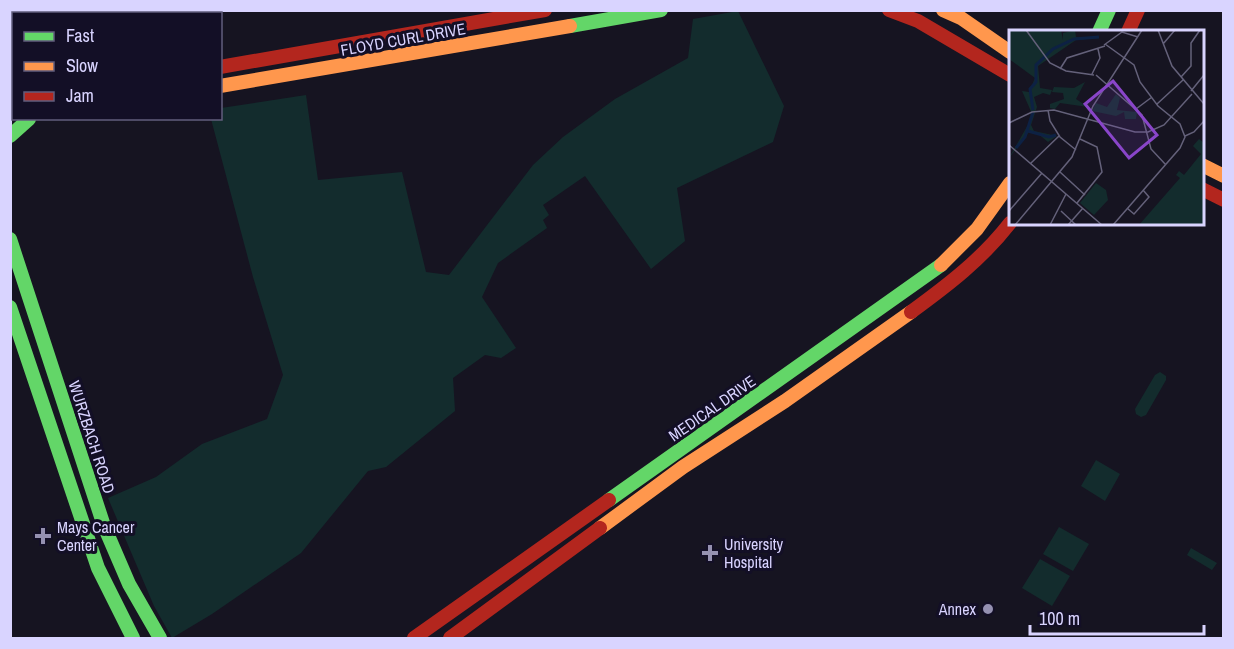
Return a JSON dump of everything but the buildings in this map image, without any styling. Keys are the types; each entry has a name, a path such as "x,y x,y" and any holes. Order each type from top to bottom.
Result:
{"street":[{"name":"FLOYD CURL DRIVE","path":"222,67 545,10"},
{"name":"FLOYD CURL DRIVE","path":"222,87 661,10"},
{"path":"889,10 928,26 1009,75"},
{"path":"943,10 961,18 1009,51"},
{"path":"1099,29 1109,10"},
{"path":"1129,30 1138,10"},
{"path":"10,123 26,120"},
{"path":"10,136 30,120"},
{"path":"1204,166 1224,176"},
{"name":"MEDICAL DRIVE","path":"414,639 938,267 977,229 1009,186"},
{"path":"1204,190 1224,200"},
{"name":"MEDICAL DRIVE","path":"450,639 683,467 785,401 951,283 993,245 1009,225"},
{"name":"WURZBACH ROAD","path":"10,239 119,564 140,608 160,639"},
{"path":"10,307 98,568 133,639"}],"green space":[{"path":"738,11 784,106 773,142 677,188 685,241 651,269 585,176 543,205 549,215 543,220 547,228 498,263 482,297 516,348 501,358 485,355 453,378 455,411 386,467 368,471 301,553 212,614 172,638 154,606 108,498 156,477 202,444 267,419 283,375 253,277 211,120 222,120 222,108 306,95 318,180 402,172 426,272 449,275 533,165 563,137 615,99 688,58 693,19"},
{"path":"1160,372 1166,376 1166,380 1146,415 1141,417 1136,414 1135,409 1155,375"},
{"path":"1096,460 1120,474 1105,501 1081,486"},
{"path":"1059,527 1089,544 1073,571 1043,554"},
{"path":"1191,548 1217,563 1212,570 1187,555"},
{"path":"1040,559 1070,576 1052,606 1022,588"}],"traffic: fast":[{"path":"570,26 661,10"},
{"path":"1100,30 1109,10"},
{"path":"10,136 28,120"},
{"path":"10,239 104,526 129,584 160,638"},
{"path":"609,500 941,265"},
{"path":"10,307 98,568 133,638"}],"traffic: slow":[{"path":"943,10 961,18 1009,51"},
{"path":"222,86 570,26"},
{"path":"1204,166 1224,176"},
{"path":"941,265 977,229 1009,184"},
{"path":"600,528 683,467 785,401 911,312"}],"traffic: jam":[{"path":"222,67 545,10"},
{"path":"889,10 918,21 1009,74"},
{"path":"1129,30 1138,10"},
{"path":"1204,190 1224,200"},
{"path":"911,312 976,260 1009,224"},
{"path":"414,638 609,500"},
{"path":"450,638 600,528"}],"place":[{"name":"Mays Cancer Center","path":"43,536"},
{"name":"University Hospital","path":"710,553"},
{"name":"Annex","path":"988,609"}]}
